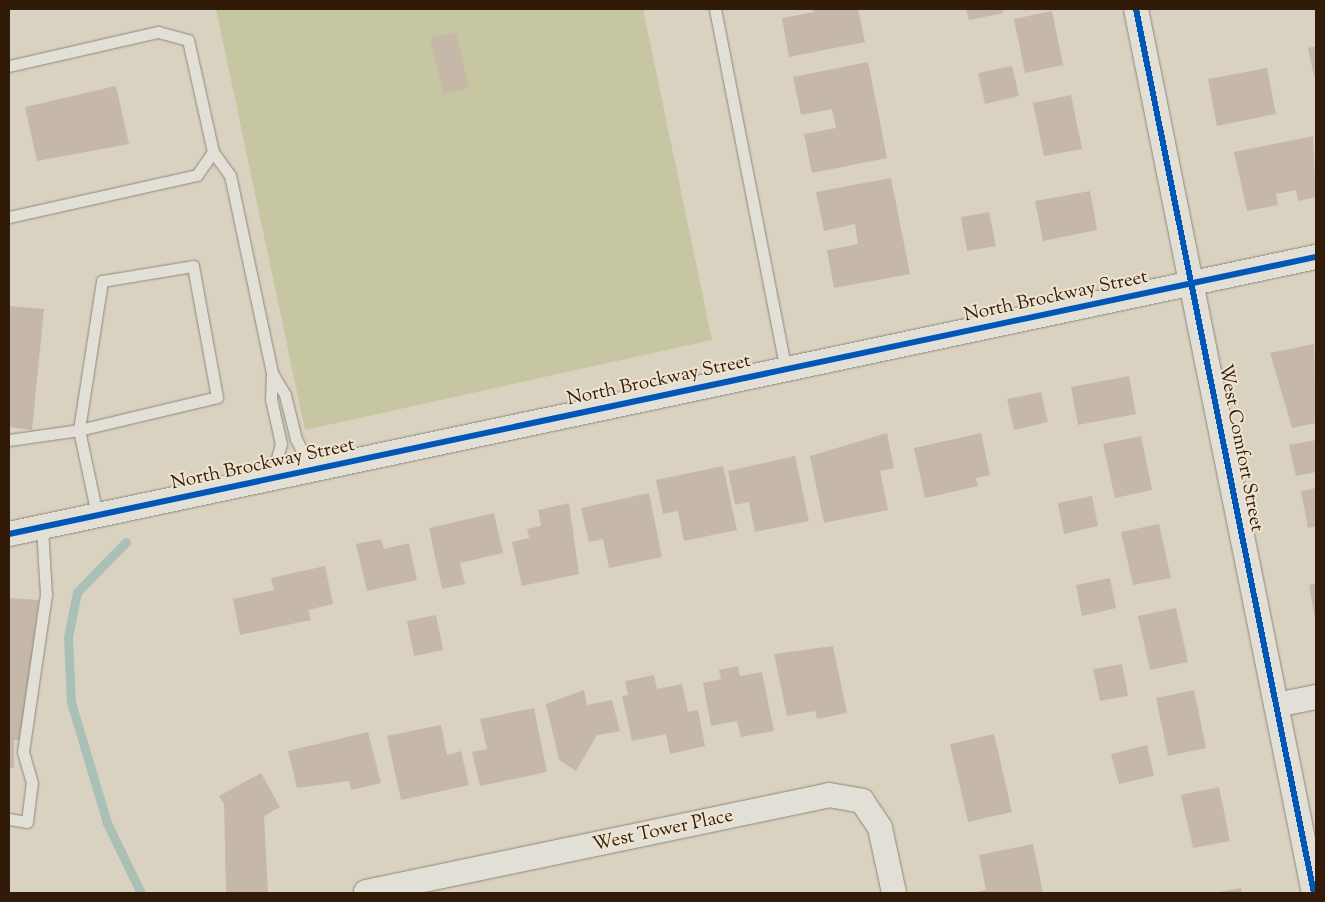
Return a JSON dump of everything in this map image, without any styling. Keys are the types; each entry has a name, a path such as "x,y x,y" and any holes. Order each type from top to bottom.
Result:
{"street":[{"name":"West Comfort Street","path":"1136,9 1314,893"},
{"name":"North Brockway Street","path":"9,534 1316,257"},
{"path":"1276,705 1316,697"},
{"name":"West Tower Place","path":"366,892 829,794 862,801 875,822 894,893"}],"lane":[{"path":"715,9 786,370"},
{"path":"12,65 158,32 188,40 214,152 230,175 272,374 271,399 281,444 271,479"},
{"path":"9,217 197,176 214,152"},
{"path":"9,440 79,430 217,397 193,266 102,282 79,430 97,515"},
{"path":"272,374 285,395 296,439 312,470"},
{"path":"9,820 27,822 32,783 23,752 46,596 42,527"}],"green space":[{"path":"216,9 643,9 712,340 305,430"}],"building":[{"path":"813,9 858,9 865,42 789,57 782,18 814,12"},
{"path":"966,9 1002,9 1003,13 969,20"},
{"path":"1052,11 1063,65 1025,73 1014,19"},
{"path":"456,32 469,88 443,94 430,38"},
{"path":"1316,46 1316,75 1314,76 1308,48"},
{"path":"868,62 887,158 812,173 804,134 836,128 832,109 801,115 793,77"},
{"path":"1012,66 1019,96 985,104 978,73"},
{"path":"1267,68 1276,114 1217,126 1208,79"},
{"path":"116,86 129,144 37,161 25,107"},
{"path":"1071,95 1082,149 1044,156 1033,103"},
{"path":"1313,136 1316,197 1298,201 1296,190 1276,194 1278,205 1247,211 1234,152"},
{"path":"891,178 910,274 834,288 827,250 858,244 855,224 824,231 816,192"},
{"path":"1090,191 1097,230 1043,241 1035,201"},
{"path":"989,212 996,246 967,251 961,217"},
{"path":"9,306 44,309 32,430 9,427"},
{"path":"1314,344 1316,423 1292,428 1270,353"},
{"path":"1129,376 1136,414 1078,425 1071,387"},
{"path":"1041,392 1048,422 1014,430 1007,399"},
{"path":"887,433 894,468 880,471 888,510 824,523 810,456"},
{"path":"981,433 990,475 976,478 978,486 925,498 914,448"},
{"path":"1141,436 1152,490 1115,498 1103,444"},
{"path":"1316,440 1316,472 1296,476 1289,445"},
{"path":"795,456 809,521 755,532 749,502 735,505 728,471"},
{"path":"723,466 737,530 684,541 678,511 663,514 656,480"},
{"path":"1316,488 1316,526 1308,528 1301,491"},
{"path":"649,493 662,557 609,568 603,539 589,542 581,508"},
{"path":"1092,496 1098,526 1064,534 1058,503"},
{"path":"569,503 579,574 522,586 512,542 529,538 527,529 541,526 538,510"},
{"path":"494,513 503,553 460,563 465,584 442,589 429,528"},
{"path":"1159,524 1171,578 1133,585 1121,532"},
{"path":"381,539 384,549 409,543 417,580 367,591 356,544"},
{"path":"325,566 333,604 308,610 311,620 240,635 233,599 274,590 271,578"},
{"path":"1110,578 1116,608 1082,616 1076,585"},
{"path":"1316,583 1316,618 1315,618 1309,585"},
{"path":"9,598 39,600 21,740 14,740 14,768 9,768"},
{"path":"1176,608 1188,662 1150,670 1138,616"},
{"path":"436,615 443,650 414,656 407,621"},
{"path":"833,646 847,713 817,719 815,711 787,716 774,654"},
{"path":"1122,664 1128,696 1100,701 1093,669"},
{"path":"738,666 740,676 762,672 774,731 741,737 737,721 711,726 703,683 721,679 719,670"},
{"path":"654,675 657,689 682,684 688,712 698,710 705,746 670,754 666,734 632,741 622,696 628,695 625,681"},
{"path":"584,690 587,705 612,700 620,731 597,735 576,771 559,760 546,704"},
{"path":"1194,690 1206,748 1168,756 1156,698"},
{"path":"534,708 547,772 480,786 472,752 487,749 480,719"},
{"path":"441,725 447,755 461,751 469,785 401,800 387,736"},
{"path":"368,732 381,783 351,790 349,781 297,788 288,751"},
{"path":"994,734 1012,812 968,822 950,744"},
{"path":"1147,745 1154,776 1119,784 1111,754"},
{"path":"261,773 280,807 264,816 268,893 226,893 224,804 219,796"},
{"path":"1219,787 1230,841 1193,848 1181,795"},
{"path":"1033,844 1043,893 972,893 986,890 979,855"},
{"path":"1241,888 1242,893 1219,893 1219,892"}],"waterway":[{"path":"126,542 77,592 68,637 71,702 107,823 141,893"}],"cycle path":[{"path":"1136,9 1314,893"},
{"path":"9,534 1316,257"}]}
